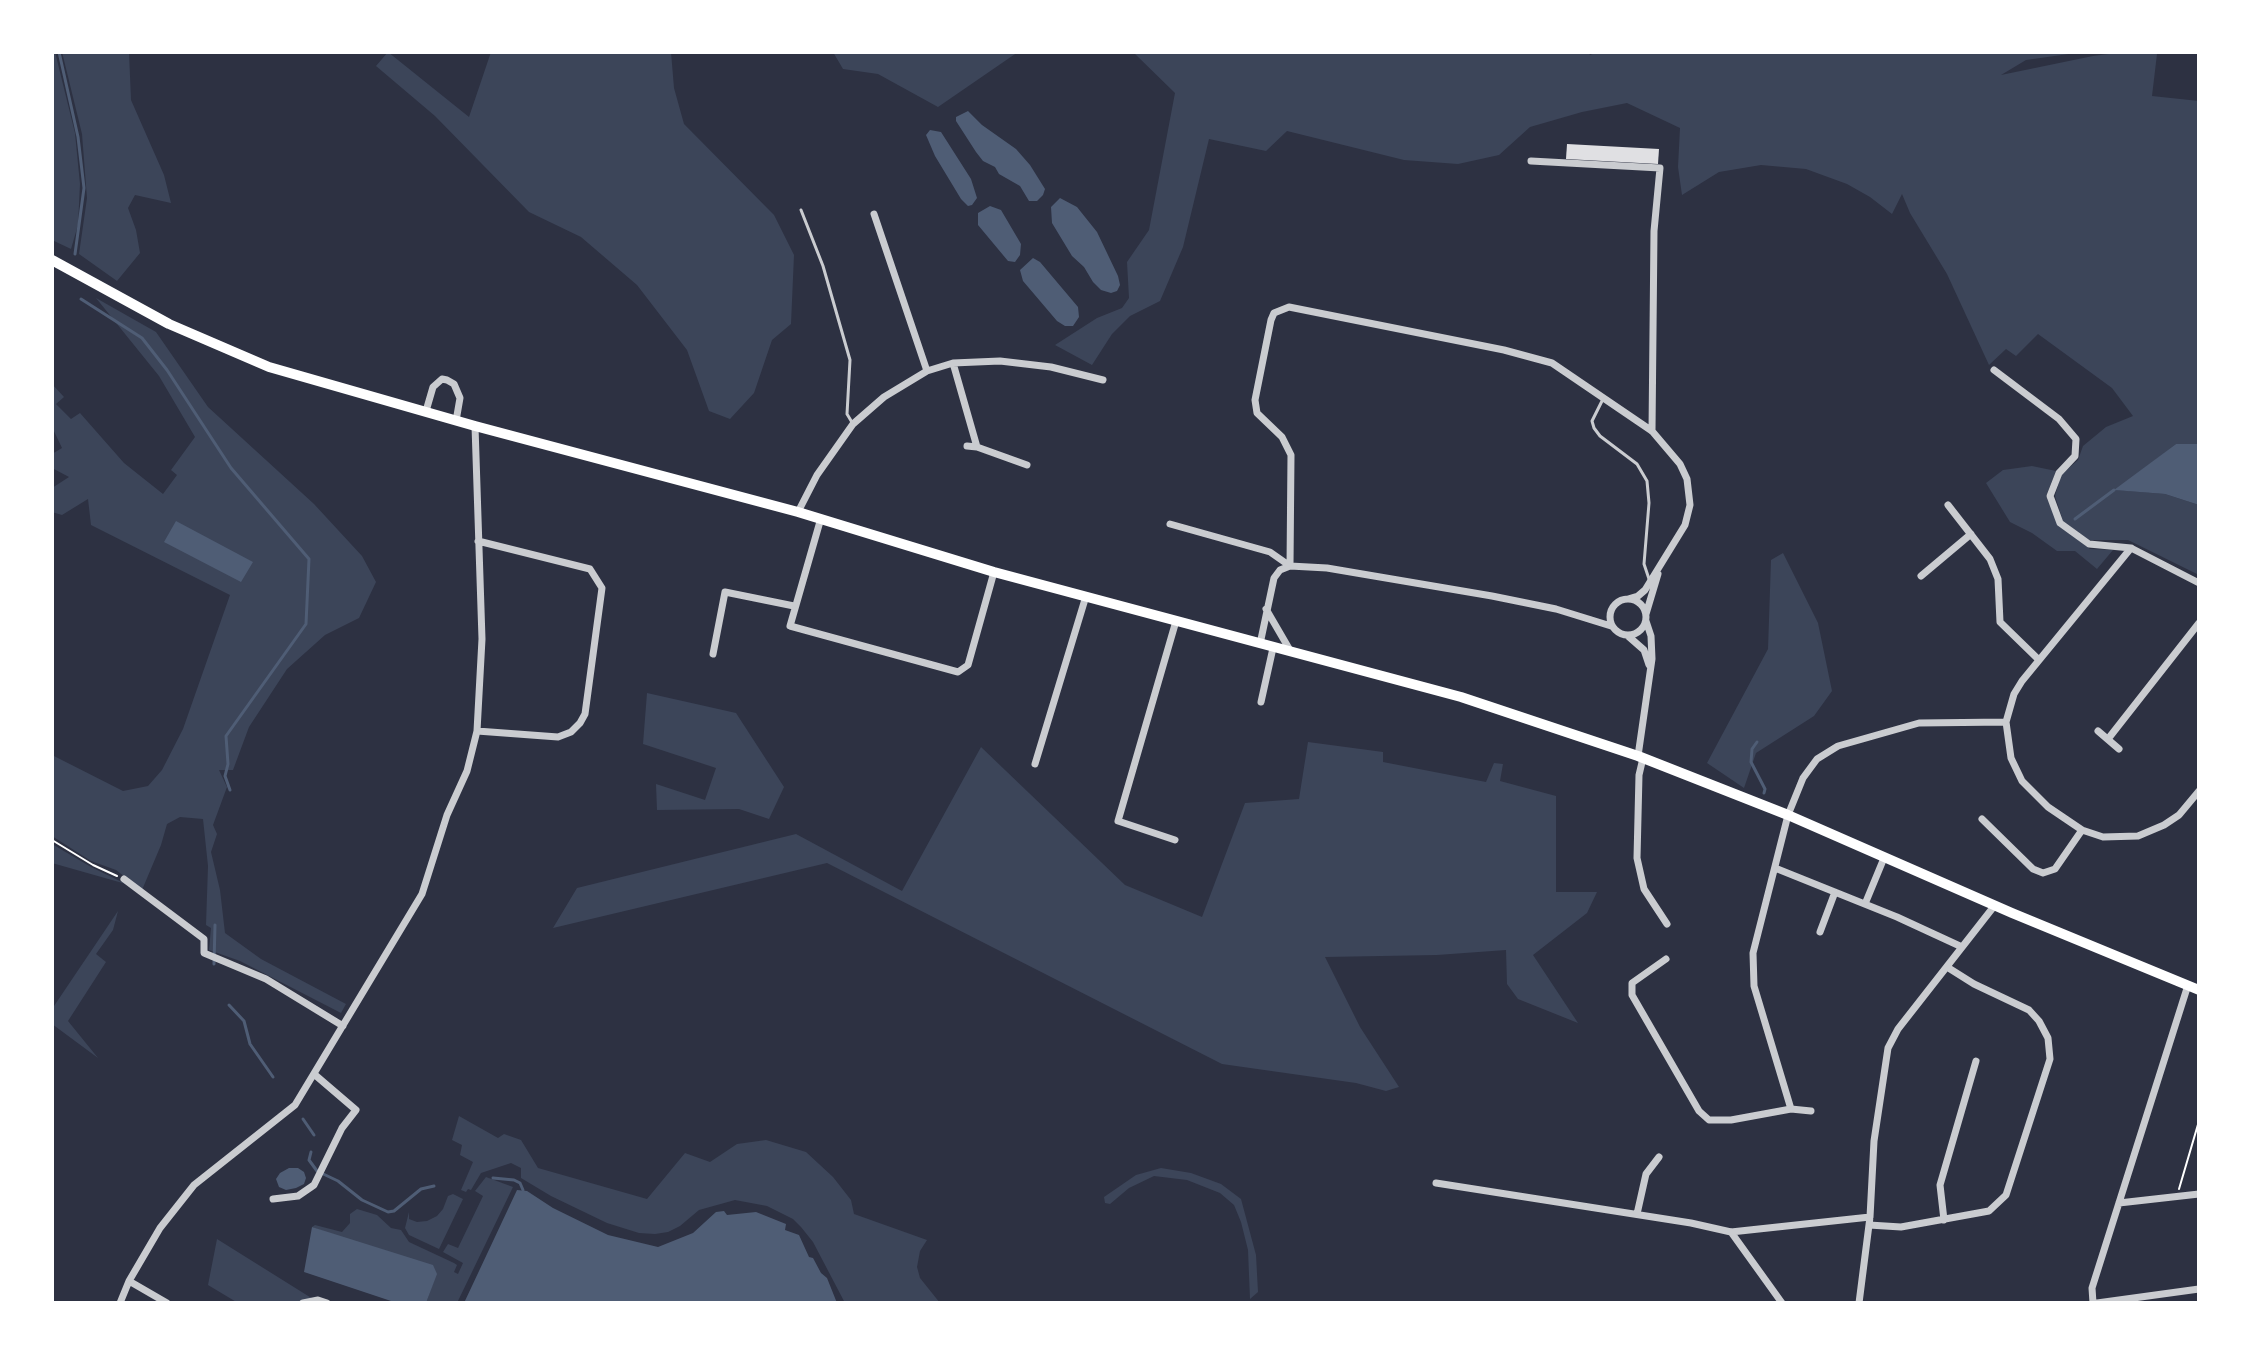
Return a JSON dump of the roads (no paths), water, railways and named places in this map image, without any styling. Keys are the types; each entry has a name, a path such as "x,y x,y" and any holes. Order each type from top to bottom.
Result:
{"main road":[{"path":"52,260 169,324 256,362 456,421 821,518 994,572 1461,697 1641,757 1788,815 2199,990"}],"street":[{"path":"1531,161 1660,168 1654,231 1652,431"},
{"path":"874,214 927,371"},
{"path":"1290,566 1291,455 1282,437 1259,421 1255,400 1271,320 1274,313 1289,307 1537,359 1562,368 1652,431 1680,464 1690,493 1687,520 1642,594 1621,600 1611,609 1611,626"},
{"path":"798,512 817,475 853,424 884,397 927,371 953,363 1013,362 1051,367 1103,380"},
{"path":"953,363 977,447"},
{"path":"1994,370 2059,419 2076,439 2075,456 2059,473 2050,496 2060,523 2089,544 2131,548 2199,583"},
{"path":"426,411 433,387 442,379 447,380 458,390 456,421"},
{"path":"120,1303 129,1281 160,1228 194,1185 295,1105 422,894 447,815 467,771 477,731 482,639 475,426"},
{"path":"967,446 1027,465"},
{"path":"1948,505 1990,559 1998,579 2000,622 2039,660"},
{"path":"821,518 790,626 958,672 968,665 994,572"},
{"path":"1170,524 1270,552 1290,566"},
{"path":"1921,576 1971,534"},
{"path":"477,731 558,737 571,732 580,723 585,714 602,588 590,569 478,541"},
{"path":"2131,548 2014,694 2006,722 2011,758 2022,781 2048,807 2082,830 2103,837 2138,836 2164,825 2179,815 2199,791"},
{"path":"1628,636 1639,632 1646,618 1662,564"},
{"path":"1260,644 1274,578 1280,570 1290,566 1327,568 1556,609 1611,626 1616,632 1628,636 1644,650 1649,667"},
{"path":"713,654 725,592 794,606"},
{"path":"1035,764 1086,596"},
{"path":"1628,599 1640,603 1653,649 1639,771 1637,858 1644,889 1667,924"},
{"path":"1266,609 1291,652"},
{"path":"1175,840 1118,821 1176,621"},
{"path":"2108,739 2199,623"},
{"path":"1261,702 1273,648"},
{"path":"1791,1109 1754,986 1753,953 1788,815 1803,778 1817,759 1838,746 1919,723 2006,722"},
{"path":"2098,731 2119,749"},
{"path":"1982,819 2033,869 2043,873 2055,869 2082,830"},
{"path":"1865,904 1884,858"},
{"path":"1775,868 1962,947"},
{"path":"124,879 204,939 204,953 266,979 343,1026"},
{"path":"1820,932 1835,892"},
{"path":"1859,1303 1874,1141 1886,1056 1898,1029 1995,905"},
{"path":"1825,917 1834,920"},
{"path":"1666,959 1632,983 1632,995 1699,1111 1709,1120 1731,1120 1791,1109 1811,1111"},
{"path":"1436,1183 1731,1232 1869,1221 1901,1227 1989,1211 2006,1195 2050,1059 2050,1046 2039,1021 2029,1010 1974,984 1947,967"},
{"path":"2188,985 2092,1288 2095,1303 2199,1289"},
{"path":"1944,1220 1940,1185 1976,1061"},
{"path":"273,1199 298,1196 317,1180 342,1128 356,1110 314,1074"},
{"path":"1637,1214 1646,1174 1659,1157"},
{"path":"2119,1203 2199,1194"},
{"path":"1731,1232 1782,1303"},
{"path":"129,1281 167,1303"},
{"path":"303,1303 318,1300 327,1303"}],"lane":[{"path":"801,210 823,266 850,360 847,414 853,424"},
{"path":"1604,397 1592,421 1594,428 1637,464 1647,481 1649,503 1644,564 1651,582"}],"waterway":[{"path":"59,52 78,137 84,188 75,254"},
{"path":"81,299 142,338 167,370 231,468 309,559 306,624 226,736 228,764 225,776 230,790"},
{"path":"2075,519 2114,490"},
{"path":"1757,742 1752,749 1751,762 1765,789 1764,793"},
{"path":"214,964 215,925"},
{"path":"229,1005 244,1021 250,1044 273,1077"},
{"path":"303,1119 314,1135"},
{"path":"311,1152 309,1160 317,1171 338,1181 362,1200 388,1212 394,1211 421,1189 434,1186"},
{"path":"493,1178 514,1180 520,1183 523,1190"}]}
